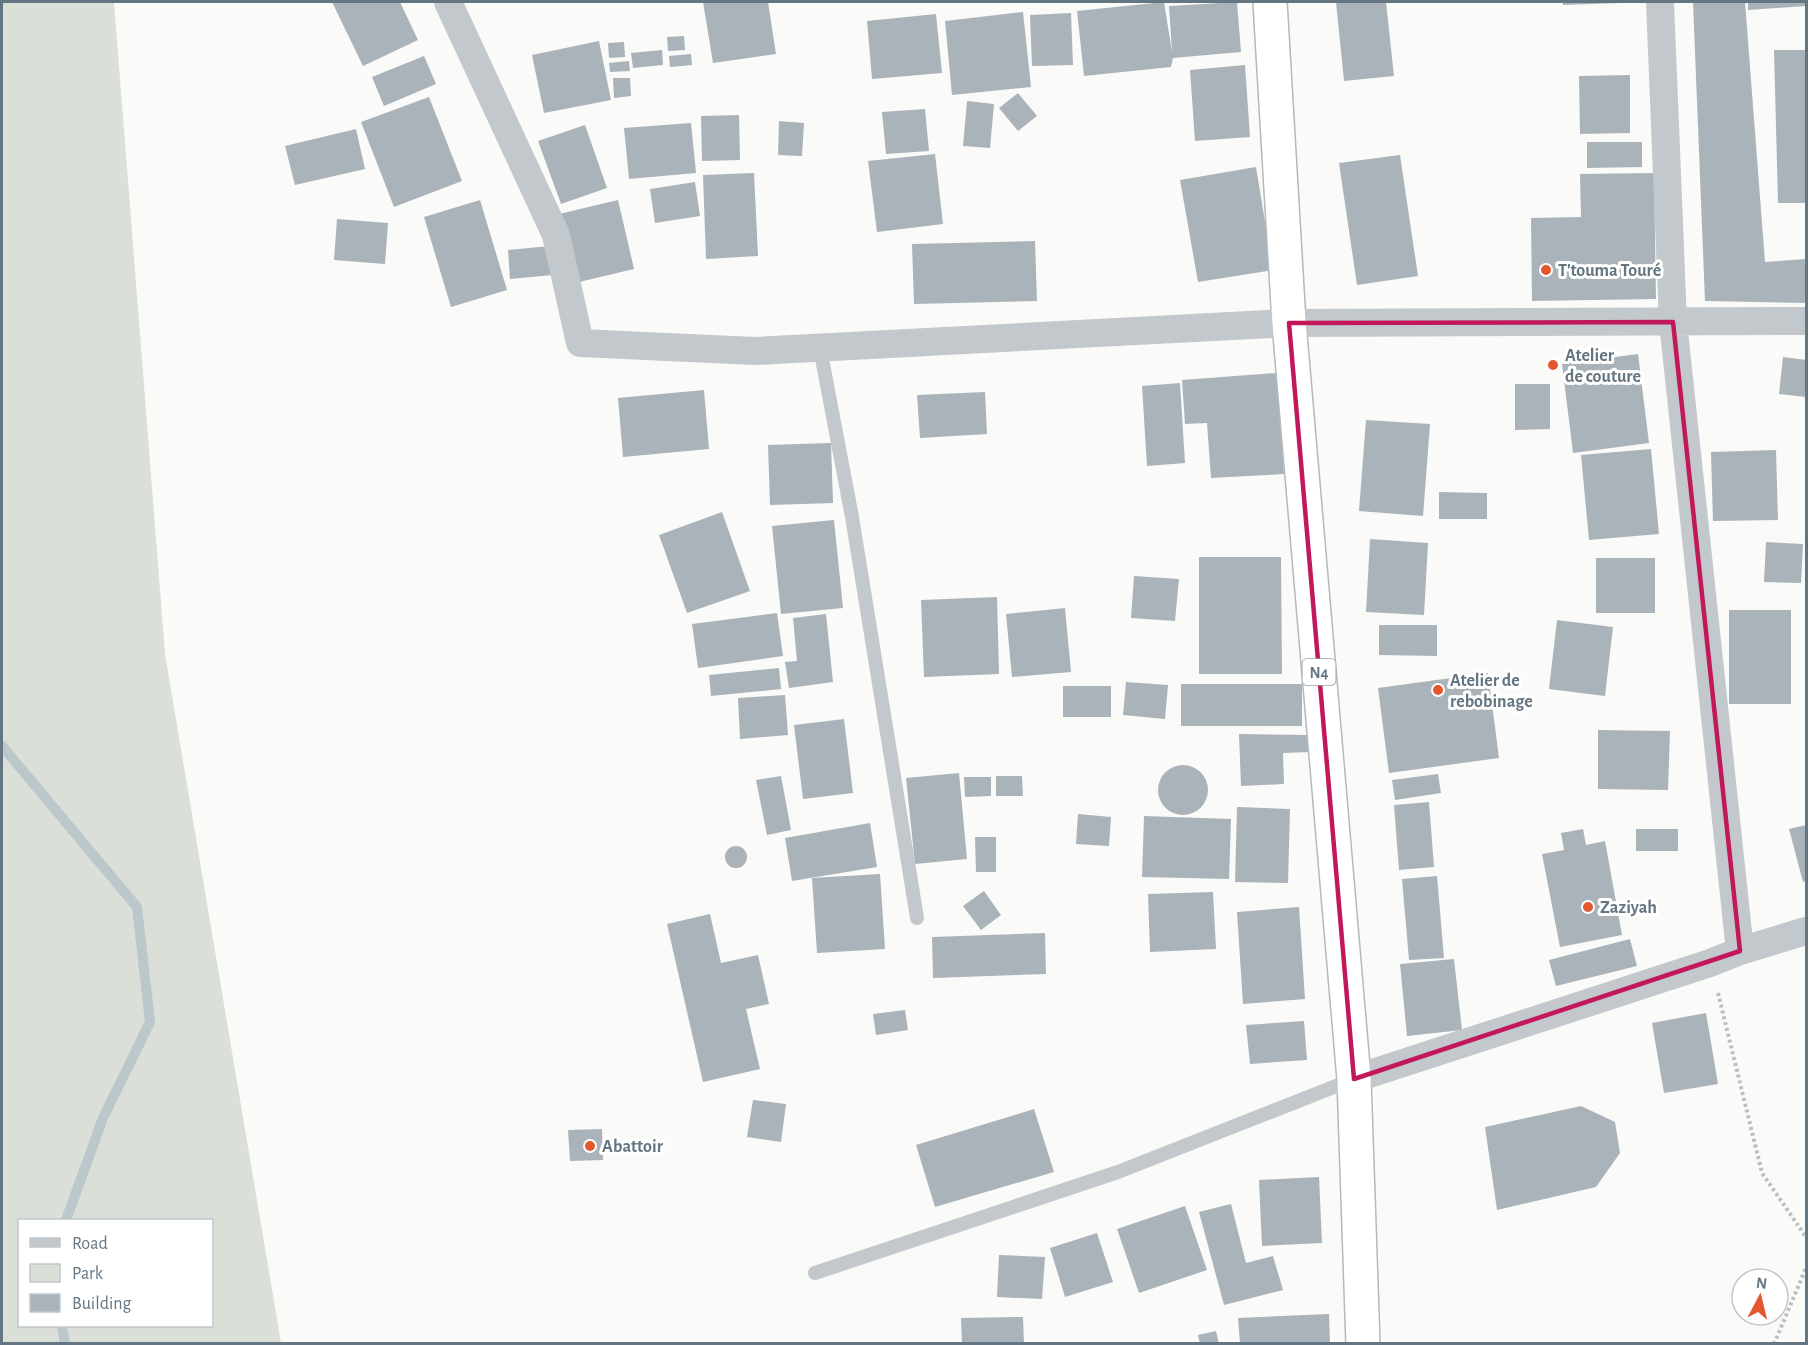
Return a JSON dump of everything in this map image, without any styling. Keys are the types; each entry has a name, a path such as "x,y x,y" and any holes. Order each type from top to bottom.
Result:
{"highway":[{"name":"N4","path":"1270,2 1289,323 1354,1079 1363,1344"}],"street":[{"path":"448,2 556,235 580,343 754,351 1289,323 1806,321"},
{"path":"1660,2 1673,322 1740,951"},
{"path":"1354,1079 1710,963 1740,951 1806,932"}],"lane":[{"path":"820,348 852,517 917,918"},
{"path":"815,1273 1118,1172 1354,1079"}],"path":[{"path":"1710,963 1762,1173 1806,1237"},
{"path":"1774,1344 1806,1268"}],"highlighted area":[{"path":"1673,322 1740,951 1354,1079 1289,323"}],"green space":[{"path":"2,2 114,2 165,654 281,1343 2,1343"}],"building":[{"path":"332,2 400,2 418,40 363,66"},
{"path":"703,2 768,2 776,54 713,63"},
{"path":"1164,2 1172,52 1169,6 1237,2 1241,52 1173,58 1171,67 1084,76 1077,11"},
{"path":"1336,2 1386,2 1394,76 1344,81"},
{"path":"1563,2 1621,2 1621,3 1563,5"},
{"path":"1693,2 1745,2 1765,262 1806,259 1806,303 1705,301"},
{"path":"1748,2 1806,2 1806,6 1748,10"},
{"path":"1023,12 1031,87 952,95 945,21"},
{"path":"1071,13 1073,65 1032,66 1030,15"},
{"path":"936,14 942,73 872,79 867,21"},
{"path":"684,36 685,50 668,51 667,37"},
{"path":"599,41 611,100 544,113 532,55"},
{"path":"624,42 625,57 609,58 608,43"},
{"path":"662,50 663,65 633,68 631,53"},
{"path":"1774,50 1806,50 1806,203 1778,203"},
{"path":"691,54 692,65 670,67 669,56"},
{"path":"424,56 436,84 384,106 372,77"},
{"path":"629,61 630,71 610,72 609,63"},
{"path":"1245,65 1250,137 1195,141 1190,70"},
{"path":"1630,75 1630,133 1580,134 1579,76"},
{"path":"613,78 630,78 631,96 614,98"},
{"path":"1018,93 1037,116 1018,131 999,108"},
{"path":"429,97 462,181 394,207 361,122"},
{"path":"967,101 994,104 990,148 963,146"},
{"path":"925,109 929,151 886,154 882,112"},
{"path":"739,115 740,160 702,161 701,116"},
{"path":"779,121 804,123 802,156 778,155"},
{"path":"691,123 696,173 629,179 624,128"},
{"path":"585,125 607,188 561,204 538,141"},
{"path":"356,129 365,169 295,185 285,146"},
{"path":"1587,142 1642,142 1642,167 1587,168"},
{"path":"935,154 943,224 877,232 868,161"},
{"path":"1400,155 1418,276 1357,285 1339,163"},
{"path":"1256,167 1273,270 1198,282 1180,180"},
{"path":"754,173 758,256 706,259 703,175"},
{"path":"1654,173 1656,299 1532,301 1531,218 1581,217 1580,174"},
{"path":"695,182 700,216 655,223 650,189"},
{"path":"480,200 507,290 451,307 424,217"},
{"path":"618,200 634,269 575,283 559,214"},
{"path":"337,219 388,223 385,264 334,260"},
{"path":"1035,241 1037,301 914,304 912,244"},
{"path":"550,246 553,275 510,279 508,250"},
{"path":"1638,354 1649,443 1573,453 1562,364"},
{"path":"1783,357 1806,360 1806,397 1779,394"},
{"path":"1277,373 1284,474 1211,478 1207,423 1185,424 1182,380"},
{"path":"1180,383 1185,463 1147,466 1142,386"},
{"path":"1515,384 1550,384 1550,429 1515,430"},
{"path":"704,390 709,449 623,457 618,398"},
{"path":"985,392 987,434 920,438 917,395"},
{"path":"1366,420 1430,424 1423,516 1359,511"},
{"path":"831,443 833,503 770,505 768,445"},
{"path":"1651,449 1659,534 1589,540 1581,455"},
{"path":"1776,450 1778,520 1713,521 1711,452"},
{"path":"1439,492 1487,493 1487,519 1439,519"},
{"path":"722,512 750,591 687,613 659,535"},
{"path":"834,520 843,608 781,614 772,526"},
{"path":"1370,539 1428,543 1424,615 1366,612"},
{"path":"1766,542 1803,544 1801,583 1764,582"},
{"path":"1199,557 1281,557 1282,674 1199,674"},
{"path":"1596,558 1655,558 1655,613 1596,613"},
{"path":"1134,576 1179,579 1175,621 1131,618"},
{"path":"997,597 999,674 924,677 921,600"},
{"path":"1065,608 1071,672 1012,677 1006,614"},
{"path":"1729,610 1791,610 1791,704 1729,704"},
{"path":"777,613 783,656 698,668 692,624"},
{"path":"826,614 833,682 789,688 785,662 797,661 793,618"},
{"path":"1557,620 1613,627 1605,696 1549,689"},
{"path":"1379,625 1437,625 1437,656 1379,655"},
{"path":"779,668 781,689 711,696 709,675"},
{"path":"1488,673 1499,758 1389,773 1378,688"},
{"path":"1126,682 1168,685 1165,719 1123,715"},
{"path":"1181,684 1302,684 1302,726 1181,726"},
{"path":"1063,686 1111,686 1111,717 1063,717"},
{"path":"785,695 788,735 740,739 738,698"},
{"path":"844,719 853,793 803,799 794,725"},
{"path":"1598,730 1670,731 1668,790 1598,789"},
{"path":"1239,734 1308,735 1311,752 1283,753 1284,784 1241,786"},
{"path":"1178,765 1188,765 1201,772 1208,785 1208,795 1201,808 1188,815 1178,815 1169,811 1162,804 1158,795 1158,785 1162,776 1169,769"},
{"path":"959,773 967,859 915,864 906,778"},
{"path":"1438,774 1441,793 1395,800 1392,780"},
{"path":"781,776 791,830 767,835 756,780"},
{"path":"996,776 1022,776 1023,796 996,796"},
{"path":"964,777 991,777 991,796 965,797"},
{"path":"1429,802 1434,867 1399,870 1394,805"},
{"path":"1237,807 1290,809 1288,883 1235,882"},
{"path":"1078,814 1111,817 1109,846 1076,844"},
{"path":"1144,816 1231,819 1229,879 1142,877"},
{"path":"870,823 877,867 792,881 785,838"},
{"path":"1806,825 1806,881 1803,882 1789,829"},
{"path":"1583,829 1586,845 1605,841 1622,935 1560,947 1542,854 1564,850 1561,833"},
{"path":"1636,829 1678,829 1678,851 1636,851"},
{"path":"975,837 996,837 996,872 976,872"},
{"path":"736,846 744,849 747,857 744,865 736,868 728,865 725,857 728,849"},
{"path":"880,874 885,949 817,953 812,878"},
{"path":"1437,876 1444,958 1409,960 1402,879"},
{"path":"984,891 1001,915 981,930 963,906"},
{"path":"1213,892 1216,949 1150,952 1148,894"},
{"path":"1299,907 1305,999 1243,1004 1237,912"},
{"path":"710,914 721,963 758,955 769,1004 746,1009 760,1069 703,1082 667,924"},
{"path":"1045,933 1046,974 933,978 932,937"},
{"path":"1630,939 1637,966 1556,986 1549,960"},
{"path":"1454,959 1462,1030 1407,1036 1400,964"},
{"path":"905,1010 908,1030 876,1035 873,1014"},
{"path":"1706,1013 1718,1084 1664,1093 1652,1023"},
{"path":"1304,1021 1307,1060 1250,1064 1246,1025"},
{"path":"753,1100 786,1104 781,1142 747,1137"},
{"path":"1581,1106 1615,1122 1620,1153 1596,1187 1497,1210 1485,1127"},
{"path":"1034,1109 1054,1172 935,1207 916,1145"},
{"path":"602,1129 603,1160 570,1161 568,1130"},
{"path":"1319,1177 1322,1243 1262,1246 1259,1180"},
{"path":"1231,1204 1246,1263 1273,1256 1283,1290 1224,1305 1199,1212"},
{"path":"1185,1206 1207,1270 1139,1293 1117,1229"},
{"path":"1097,1233 1113,1282 1065,1297 1050,1248"},
{"path":"999,1255 1045,1257 1042,1299 997,1297"},
{"path":"1329,1314 1330,1344 1240,1344 1238,1318"},
{"path":"1023,1317 1024,1344 962,1344 961,1318"},
{"path":"1216,1331 1219,1344 1200,1344 1198,1335"}],"waterway":[{"path":"2,746 137,907 150,1022 103,1118 66,1219"},
{"path":"62,1327 65,1344"}],"place":[{"name":"T'touma Touré","path":"1546,270"},
{"name":"Atelier de couture","path":"1553,365"},
{"name":"Atelier de rebobinage","path":"1438,690"},
{"name":"Zaziyah","path":"1588,907"},
{"name":"Abattoir","path":"590,1146"}]}
